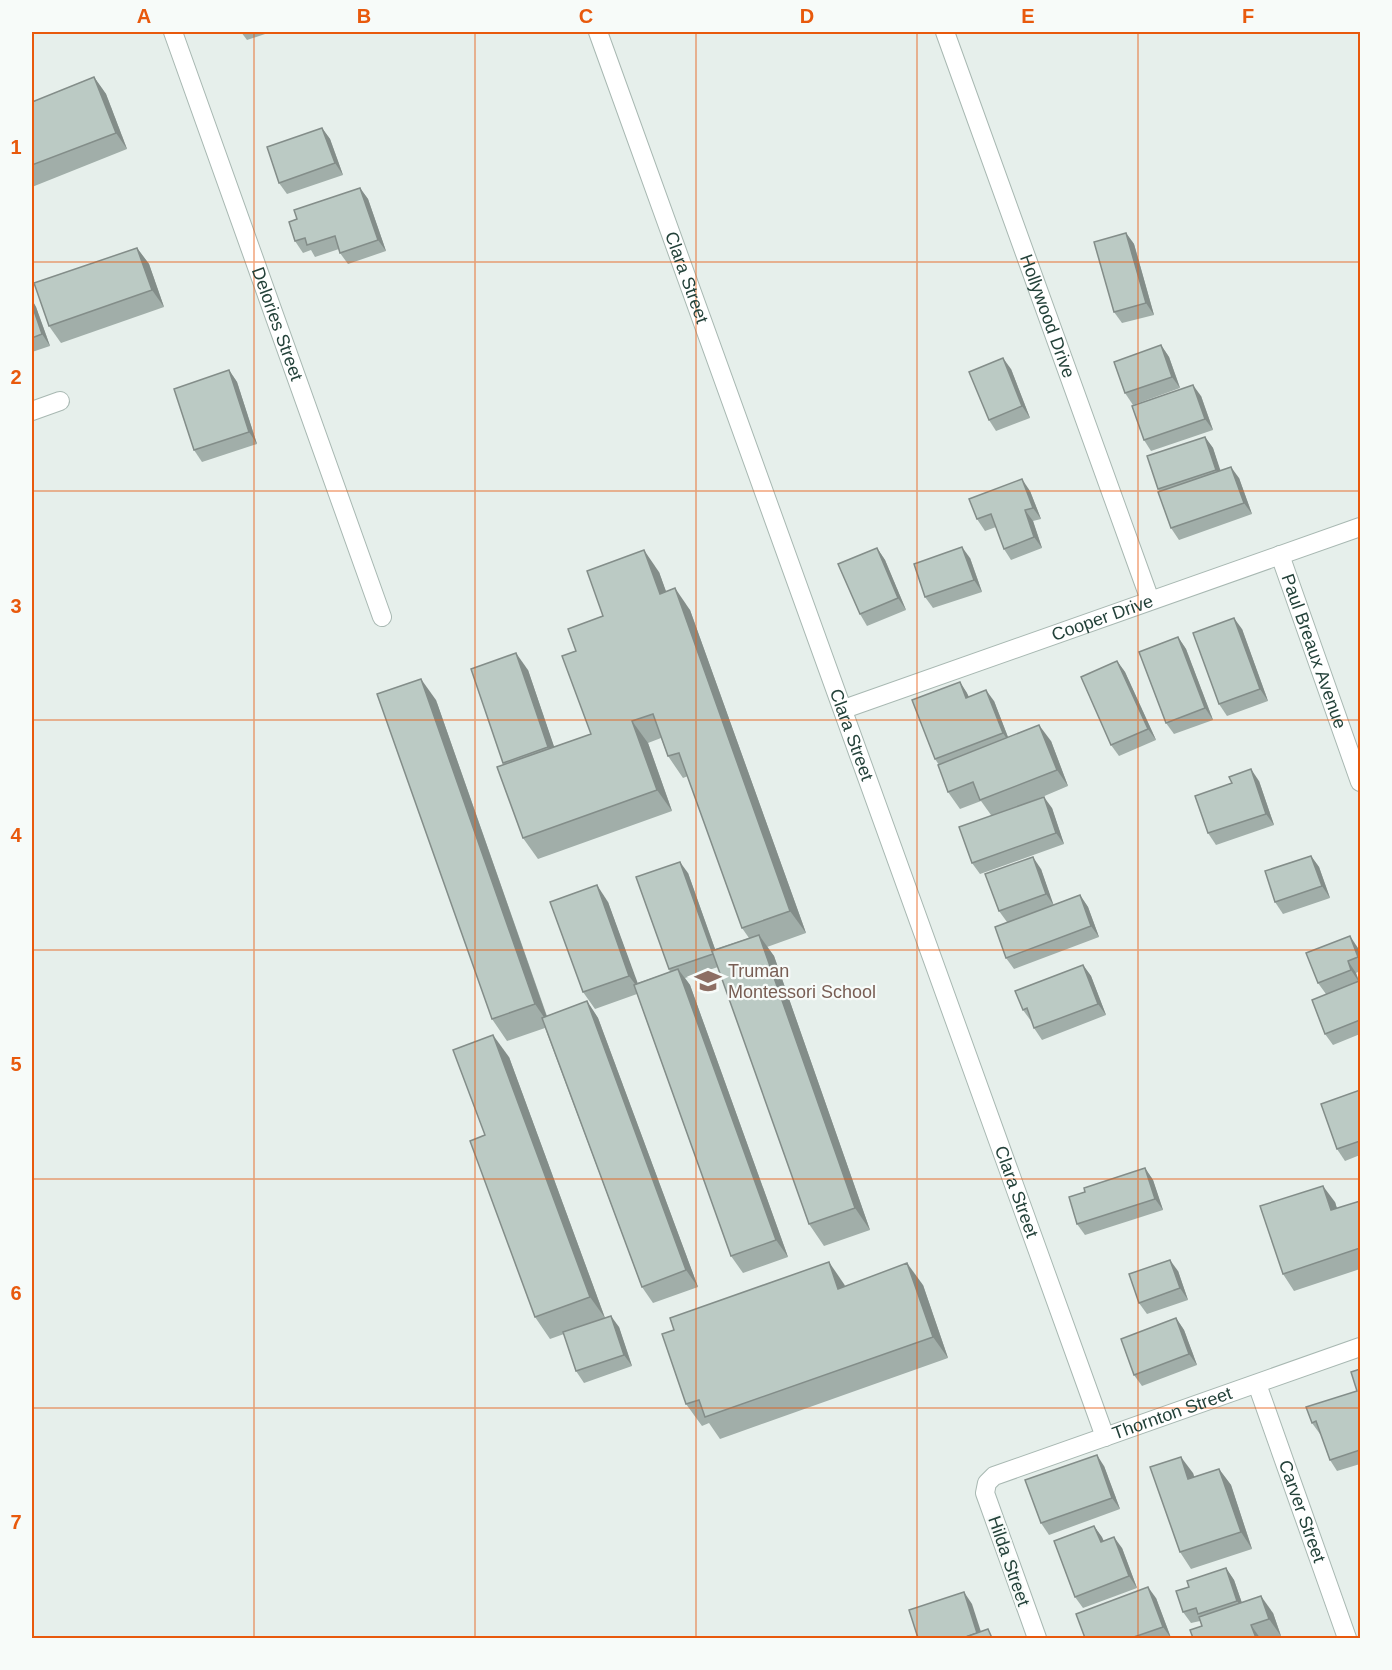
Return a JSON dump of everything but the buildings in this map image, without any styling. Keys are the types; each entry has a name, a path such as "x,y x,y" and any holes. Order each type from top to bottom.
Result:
{"street":[{"name":"Delories Street","path":"173,32 382,617"},
{"name":"Clara Street","path":"598,32 1105,1437"},
{"name":"Hollywood Drive","path":"945,32 1150,600"},
{"path":"32,411 60,401"},
{"name":"Cooper Drive","path":"844,709 1360,526"},
{"name":"Paul Breaux Avenue","path":"1280,555 1360,782"},
{"name":"Thornton Street","path":"987,1483 994,1476 1360,1347"},
{"name":"Carver Street","path":"1257,1384 1347,1638"},
{"name":"Hilda Street","path":"987,1483 985,1493 1037,1638"}],"place":[{"name":"Truman Montessori School","path":"708,981"}]}
